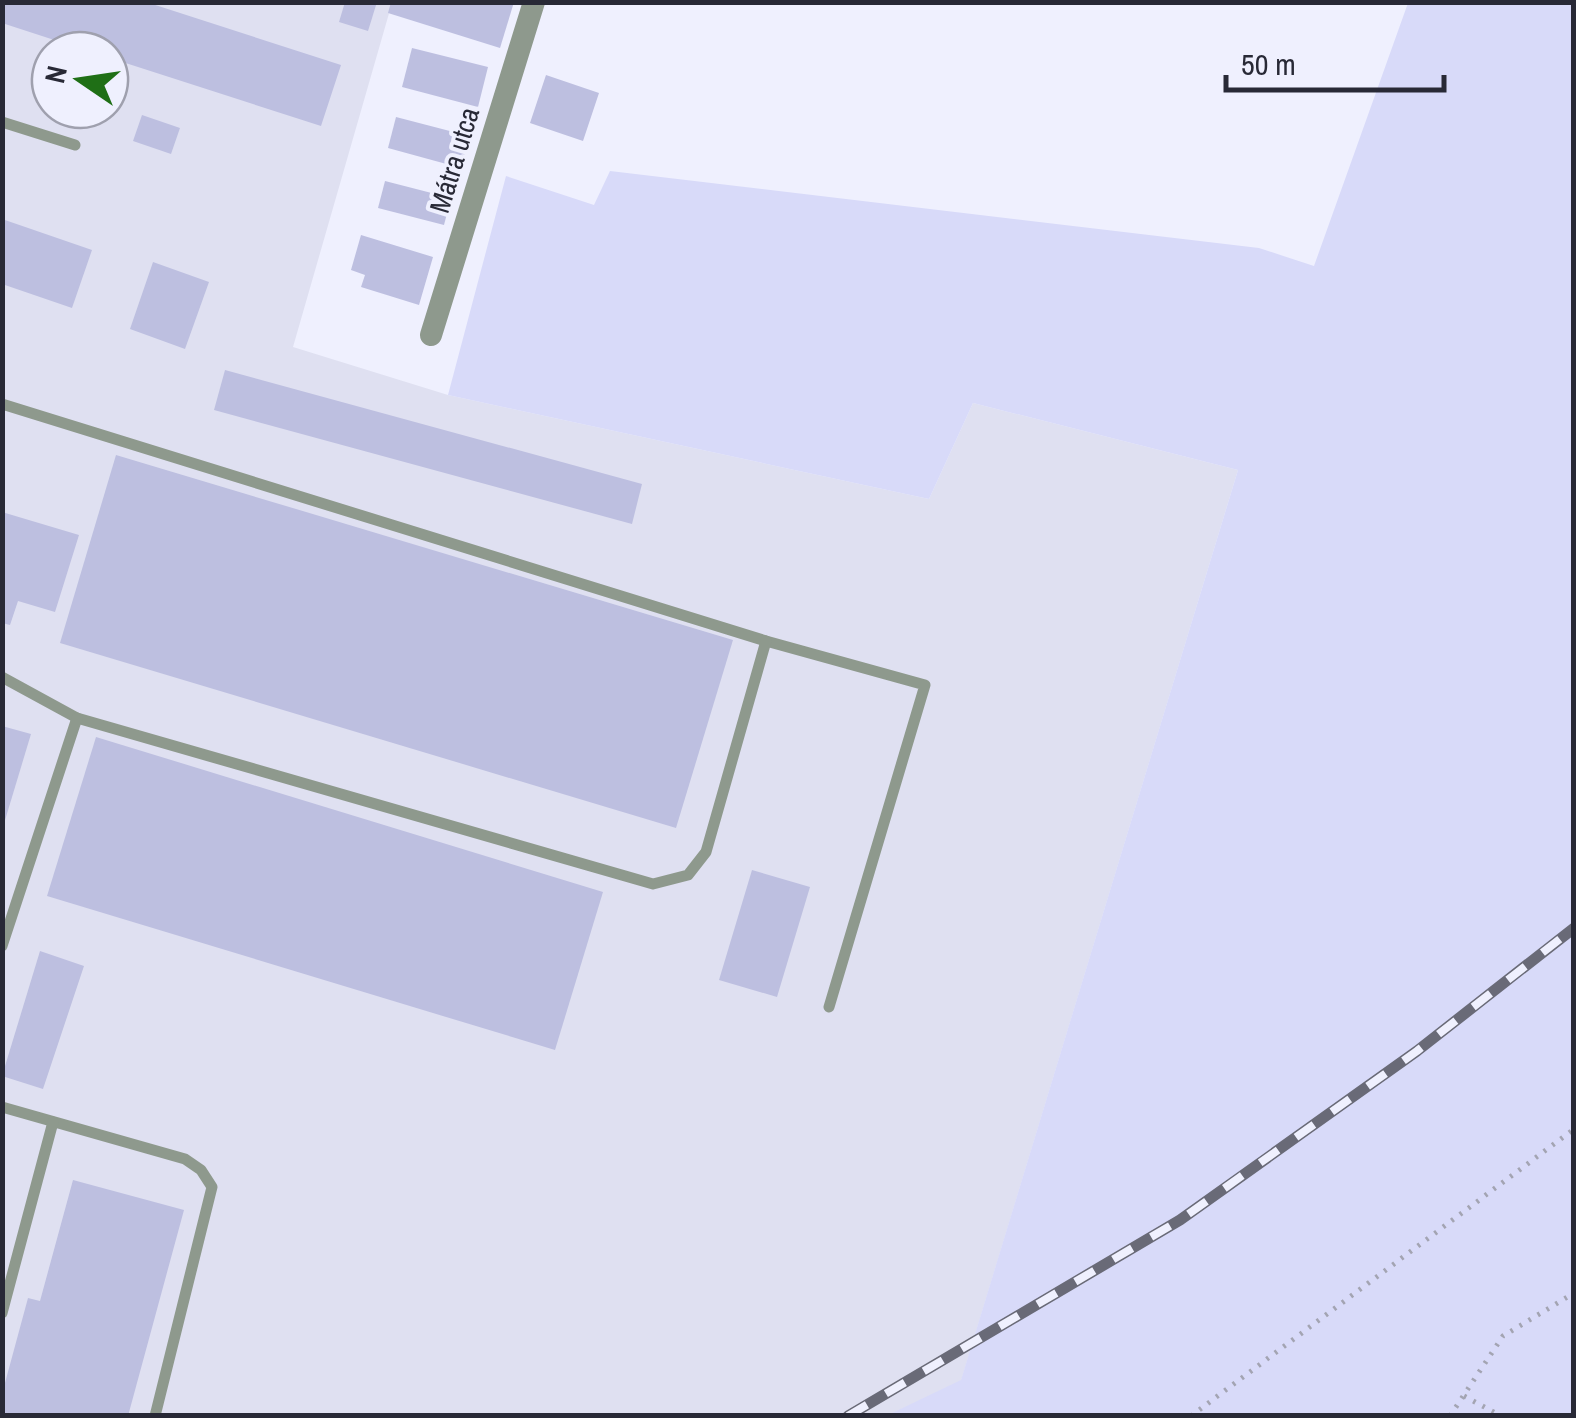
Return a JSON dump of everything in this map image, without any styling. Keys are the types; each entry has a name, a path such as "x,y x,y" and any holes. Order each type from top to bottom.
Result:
{"street":[{"name":"Mátra utca","path":"431,336 534,2"}],"lane":[{"path":"2,122 76,144"},
{"path":"2,404 766,640 925,685 829,1007"},
{"path":"2,676 78,718 653,884 688,875 706,852 766,640"},
{"path":"2,946 78,718"},
{"path":"2,1107 185,1159 201,1170 212,1187 155,1416"},
{"path":"2,1314 53,1122"}],"path":[{"path":"1190,1416 1574,1129"},
{"path":"1450,1416 1502,1336 1574,1293"},
{"path":"1463,1395 1502,1416"}],"shaded area":[{"path":"3,3 392,3 293,347 448,395 929,499 973,403 1238,470 961,1381 888,1416 3,1416"},
{"path":"1408,3 1573,3 1573,1415 888,1415 961,1380 1238,470 973,403 929,499 448,395 506,176 594,205 610,171 1259,248 1314,266"}],"building":[{"path":"2,2 146,2 341,65 321,126 130,64 130,30 30,32 2,23"},
{"path":"345,2 377,2 368,31 339,22"},
{"path":"391,2 514,2 500,48 388,13"},
{"path":"412,48 488,67 478,107 402,87"},
{"path":"546,75 599,93 583,141 530,123"},
{"path":"142,115 180,128 171,154 133,141"},
{"path":"396,117 469,136 461,168 388,148"},
{"path":"385,181 451,198 444,225 378,208"},
{"path":"2,219 92,250 72,308 2,284"},
{"path":"361,235 433,257 419,305 361,287 365,275 351,270"},
{"path":"153,262 209,282 185,349 130,329"},
{"path":"225,370 642,484 632,524 214,410"},
{"path":"116,455 733,640 676,828 60,643"},
{"path":"2,512 79,535 55,612 18,601 10,625 2,623"},
{"path":"2,726 31,734 3,827 2,827"},
{"path":"96,737 603,892 555,1050 47,896"},
{"path":"752,870 810,887 777,997 719,980"},
{"path":"40,951 84,966 43,1089 2,1076"},
{"path":"73,1180 184,1210 128,1416 2,1416 2,1394 28,1298 40,1301"}],"railway":[{"path":"848,1416 1180,1220 1417,1051 1574,928"}]}
